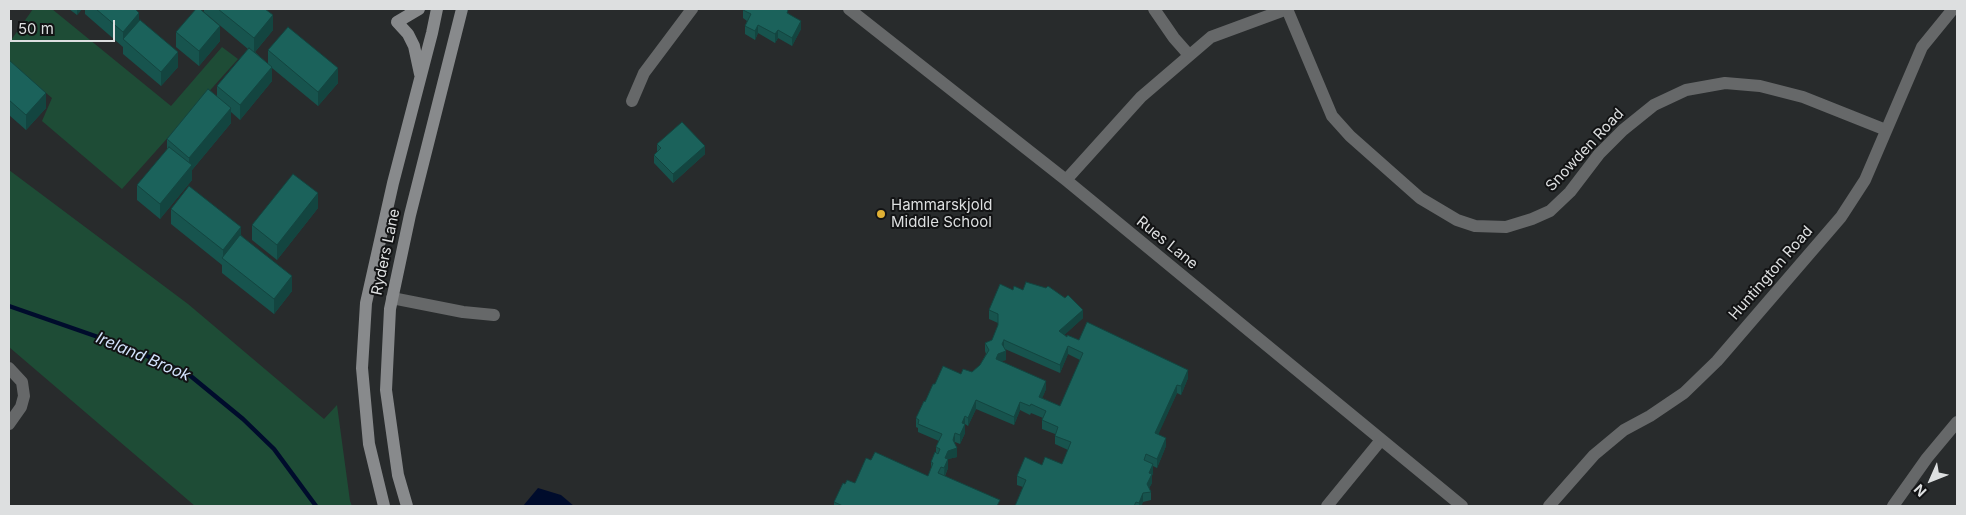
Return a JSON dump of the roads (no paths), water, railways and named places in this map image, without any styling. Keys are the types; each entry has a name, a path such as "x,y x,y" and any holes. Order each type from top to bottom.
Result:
{"main road":[{"path":"419,9 397,22 408,34 414,46 421,76"},
{"name":"Ryders Lane","path":"384,506 369,444 362,368 366,303 393,183 421,76 436,9"},
{"name":"Ryders Lane","path":"407,506 398,475 386,390 390,309 410,215 462,9"}],"street":[{"path":"632,101 644,73 692,9"},
{"name":"Rues Lane","path":"849,9 1066,180 1462,506"},
{"path":"1154,9 1174,38 1189,55"},
{"path":"1066,180 1141,97 1211,37 1287,9"},
{"name":"Snowden Road","path":"1287,9 1332,116 1338,123 1420,198 1457,220 1475,226 1506,227 1550,211 1570,192 1599,154 1623,130 1654,105 1686,90 1725,83 1760,86 1803,97 1886,130"},
{"name":"Huntington Road","path":"1549,506 1594,455 1624,430 1684,393 1717,361 1841,217 1865,180 1922,47 1953,9"},
{"path":"392,298 463,312 494,315"},
{"path":"9,368 22,382 24,396 21,407 9,424"},
{"path":"1892,506 1957,422"},
{"path":"1326,506 1380,440"}],"water":[{"path":"538,488 561,495 574,506 523,506"}],"waterway":[{"name":"Ireland Brook","path":"9,306 121,345 187,373 243,419 274,449 316,506"}],"place":[{"name":"Hammarskjold Middle School","path":"881,214"}]}
